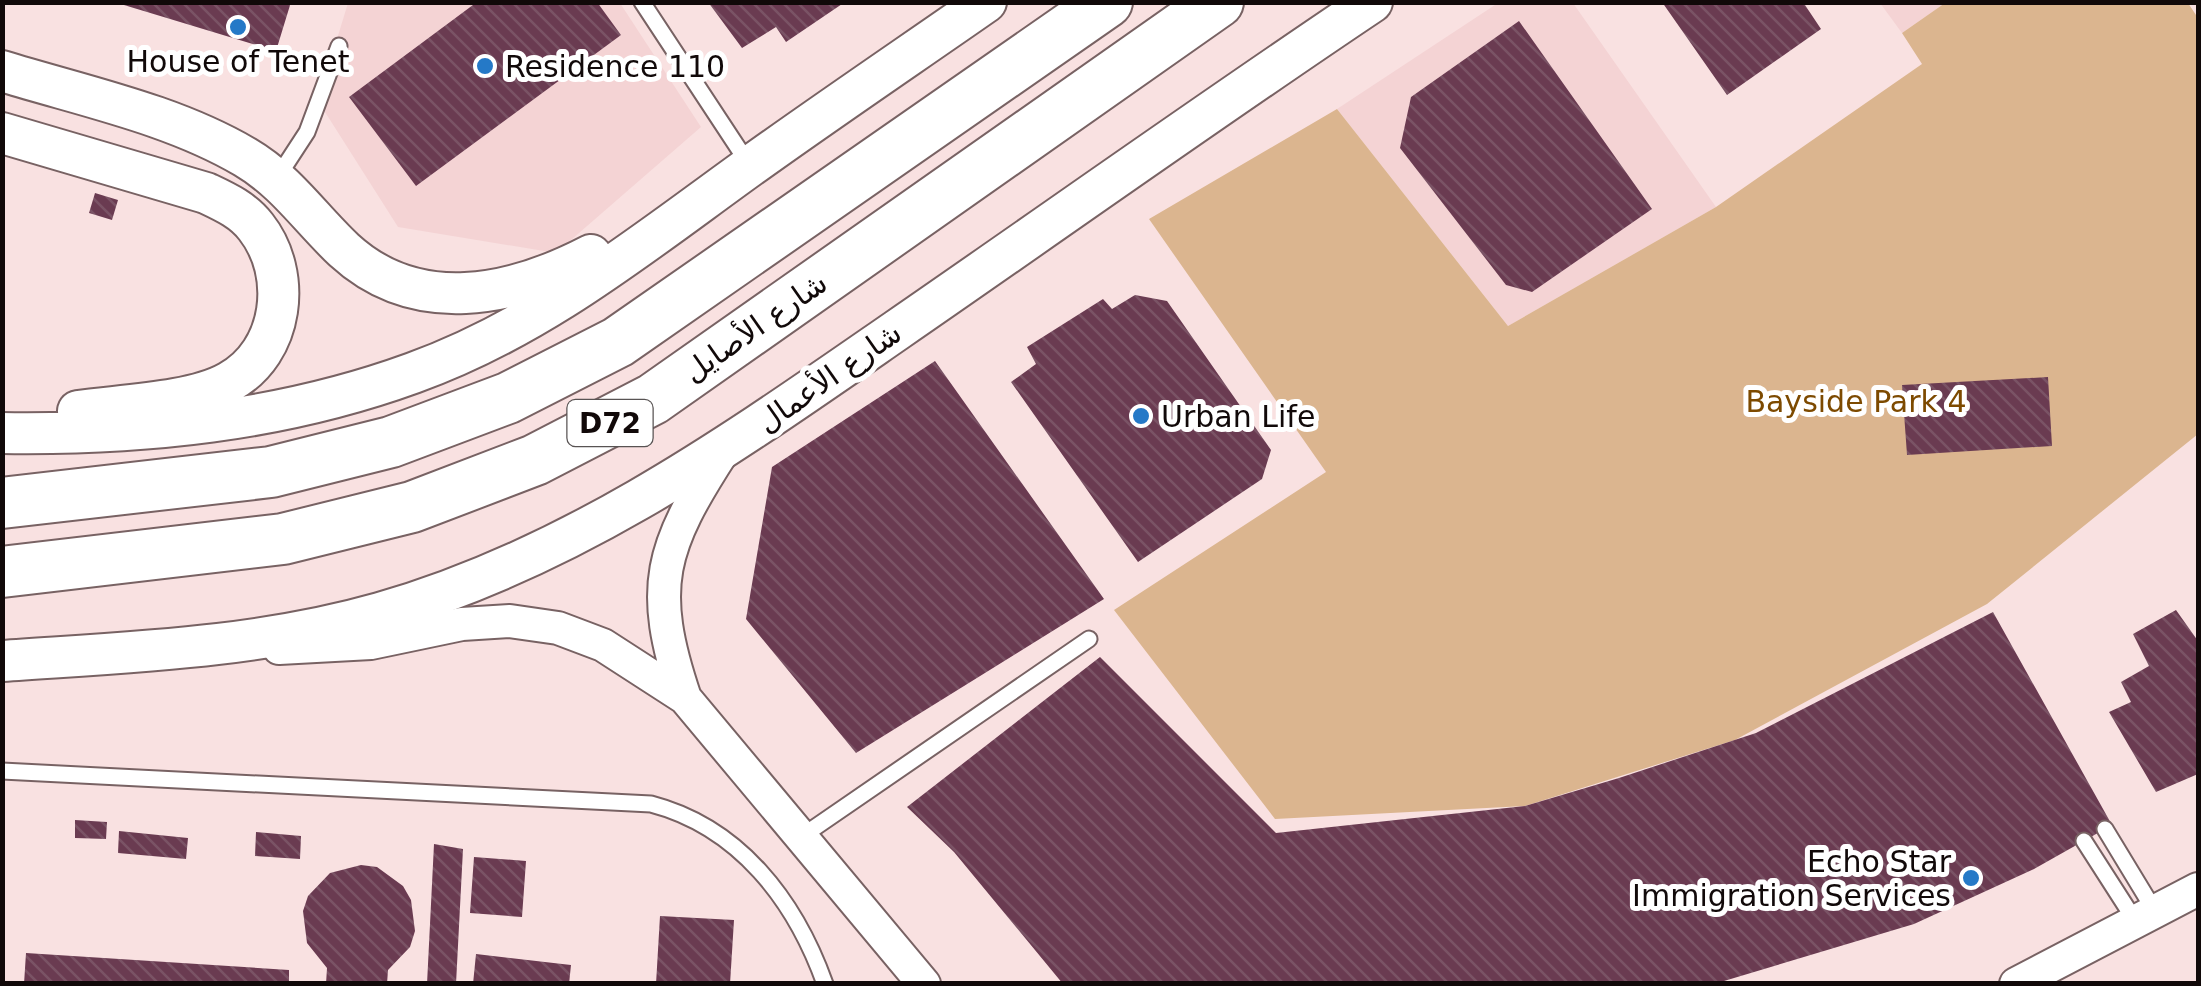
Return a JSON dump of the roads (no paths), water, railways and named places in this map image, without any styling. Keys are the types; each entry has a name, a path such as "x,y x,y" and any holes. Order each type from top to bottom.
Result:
{"main road":[{"name":"D72","path":"2,503 210,483 271,472 391,442 508,398 618,342 1107,2"},
{"name":"شارع الأصايل","path":"2,572 284,539 412,506 535,460 652,399 1218,2"}],"street":[{"path":"2,433 135,431 230,420 356,393 476,347 588,283 986,2"},
{"name":"شارع الأعمال","path":"2,661 232,644 366,617 479,579 604,520 723,450 1372,2"},
{"path":"2,70 189,129 276,179 348,254 402,285 464,295 543,278 646,225 694,207"},
{"path":"2,133 206,193 233,206 256,226 271,252 279,280 278,310 269,339 252,364 229,382 196,393 2,423"},
{"path":"685,698 665,627 666,570 681,516 723,450"},
{"path":"232,644 325,648 462,624 510,621 558,628 603,644 685,698 924,984"},
{"path":"2016,984 2198,889"}],"lane":[{"path":"642,2 750,167"},
{"path":"276,179 307,132 339,46"},
{"path":"801,836 1090,640"},
{"path":"2,771 651,804 706,823 751,858 769,881 825,984"},
{"path":"2105,829 2146,918"},
{"path":"2084,840 2146,918"}],"place":[{"name":"House of Tenet","path":"238,27"},
{"name":"Residence 110","path":"485,66"},
{"name":"Urban Life","path":"1141,416"},
{"name":"Echo Star Immigration Services","path":"1971,878"}],"park label":[{"name":"Bayside Park 4","path":"1856,401"}]}
